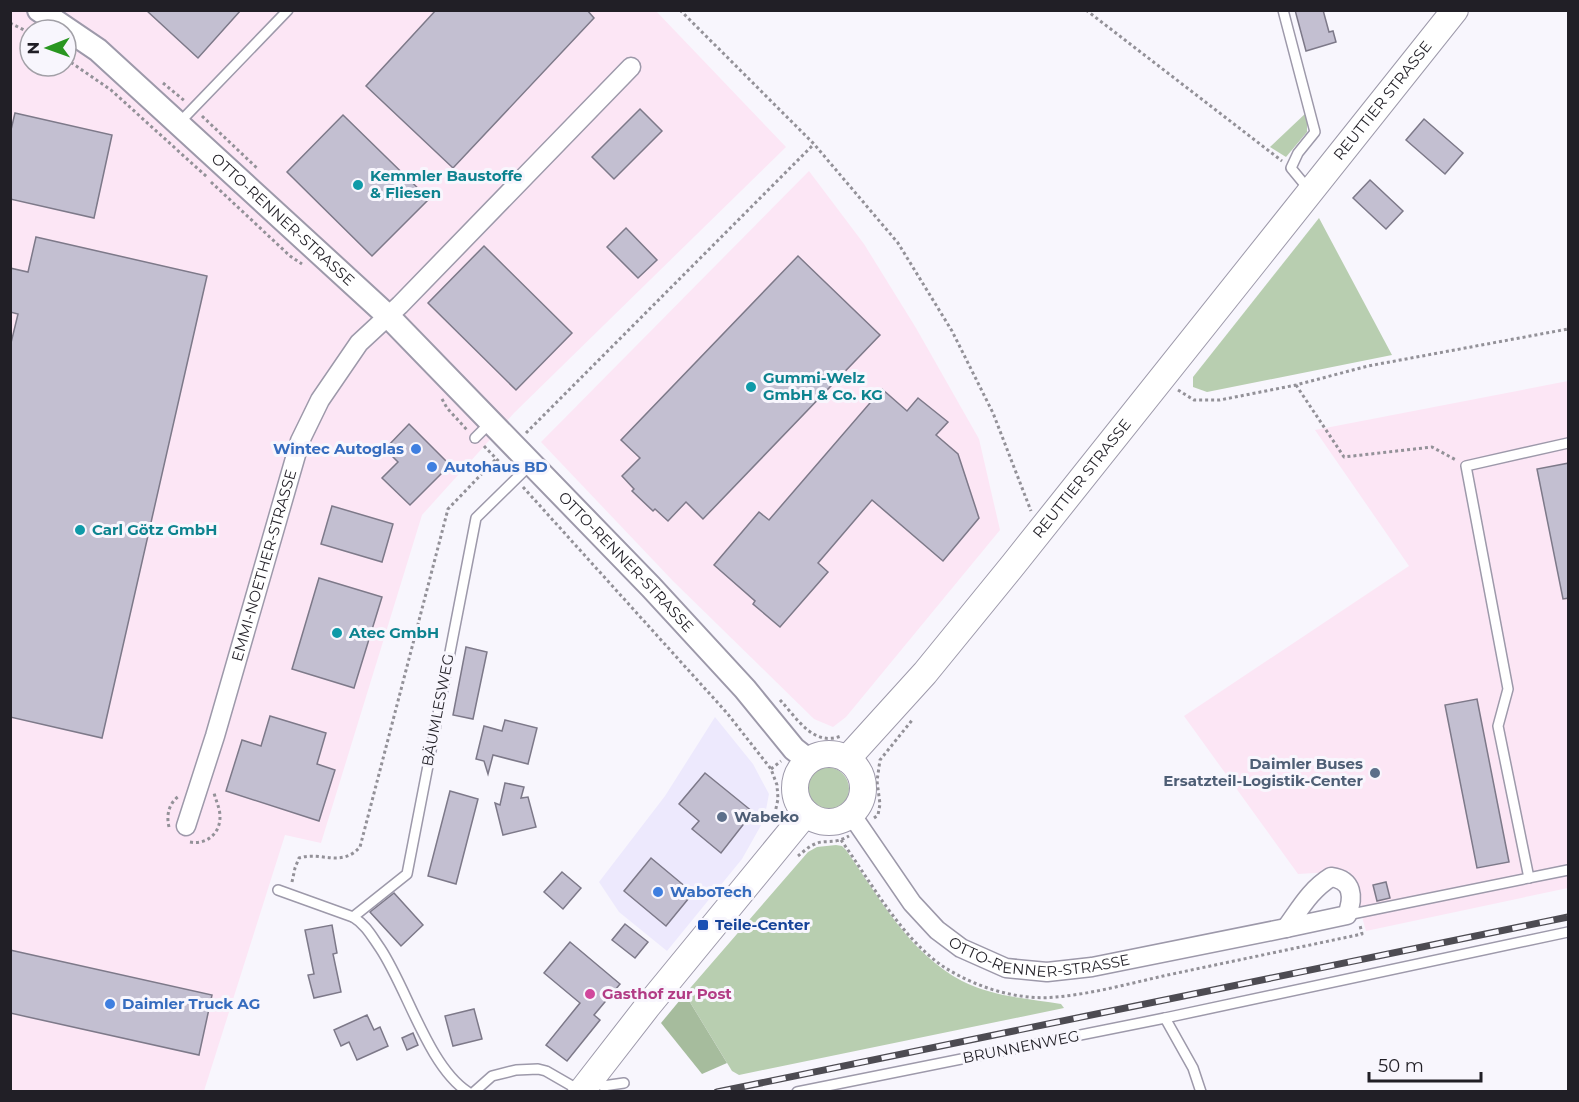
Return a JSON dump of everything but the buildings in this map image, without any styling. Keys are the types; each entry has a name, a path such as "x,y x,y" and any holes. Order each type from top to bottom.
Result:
{"main road":[{"name":"REUTTIER STRASSE","path":"847,759 925,673 1455,10"},
{"path":"827,753 847,759 860,772 863,790 856,821 825,822 806,813 796,799 795,782 802,766 808,760 827,753"},
{"path":"583,1088 806,813"}],"street":[{"name":"OTTO-RENNER-STRASSE","path":"39,10 98,50 388,316 483,430 523,471 658,596 745,689 794,749 808,760"},
{"path":"388,316 631,67"},
{"name":"EMMI-NOETHER-STRASSE","path":"186,826 215,736 300,441 320,400 359,343 388,316"},
{"name":"OTTO-RENNER-STRASSE","path":"856,821 912,903 938,930 961,948 1006,968 1047,972 1092,967 1347,915"},
{"path":"1286,928 1308,895 1333,872 1346,882 1350,890 1350,908 1347,915"}],"lane":[{"path":"177,124 288,10"},
{"path":"1283,10 1316,132 1298,153 1291,168 1311,193"},
{"path":"1529,878 1498,726 1508,689 1466,466 1569,443"},
{"name":"BÄUMLESWEG","path":"353,917 406,874 476,518 523,471"},
{"path":"1347,915 1569,870"},
{"path":"278,890 353,917 364,924 386,957 428,1041 446,1071 457,1084 468,1092"},
{"name":"BRUNNENWEG","path":"797,1092 1166,1018 1569,932"},
{"path":"1166,1018 1193,1068 1201,1092"},
{"path":"474,1092 492,1076 516,1070 546,1071 583,1088 624,1083"}],"path":[{"path":"680,10 814,144 898,243 952,331 993,413 1031,511 1024,519"},
{"path":"1086,10 1291,168"},
{"path":"78,67 111,90 290,256 305,266"},
{"path":"526,433 814,144"},
{"path":"1194,400 1220,400 1296,385 1368,366 1569,329"},
{"path":"1296,385 1344,457 1432,447 1466,466"},
{"path":"438,390 447,408 483,430 496,459 523,471 727,713 771,770 777,785 776,813"},
{"path":"290,893 299,858 309,855 339,859 353,855 360,847 448,510 496,459"},
{"path":"795,858 816,843 828,844 842,840 856,821 878,816 880,804 877,781 880,760"}],"shaded area":[{"path":"10,11 656,11 786,147 514,413 422,515 321,843 285,835 204,1091 11,1091"},
{"path":"809,171 864,244 916,328 979,439 1000,530 846,717 833,727 814,719 673,581 541,442"},
{"path":"1568,381 1568,888 1366,931 1349,871 1298,874 1184,716 1409,566 1315,430"},
{"path":"715,717 753,764 769,794 764,820 742,859 667,951 619,912 599,882 665,796"}],"green space":[{"path":"1307,112 1307,132 1286,157 1270,147"},
{"path":"1319,218 1392,355 1207,392 1193,387 1193,377"},
{"path":"827,767 842,774 849,789 842,804 827,811 812,804 805,789 812,774"},
{"path":"836,845 846,850 896,923 926,955 943,969 962,981 985,990 1061,1004 1064,1008 739,1075 732,1071 685,994 808,852 817,847"},
{"path":"685,994 727,1063 702,1074 661,1023"}],"railway":[{"path":"717,1092 1568,917"}],"place":[{"name":"Kemmler Baustoffe & Fliesen","path":"358,185"},
{"name":"Gummi-Welz GmbH & Co. KG","path":"751,387"},
{"name":"Wintec Autoglas","path":"416,449"},
{"name":"Autohaus BD","path":"432,467"},
{"name":"Carl Götz GmbH","path":"80,530"},
{"name":"Atec GmbH","path":"337,633"},
{"name":"Daimler Buses Ersatzteil-Logistik-Center","path":"1375,773"},
{"name":"Wabeko","path":"722,817"},
{"name":"WaboTech","path":"658,892"},
{"name":"Teile-Center","path":"703,925"},
{"name":"Gasthof zur Post","path":"590,994"},
{"name":"Daimler Truck AG","path":"110,1004"}]}
